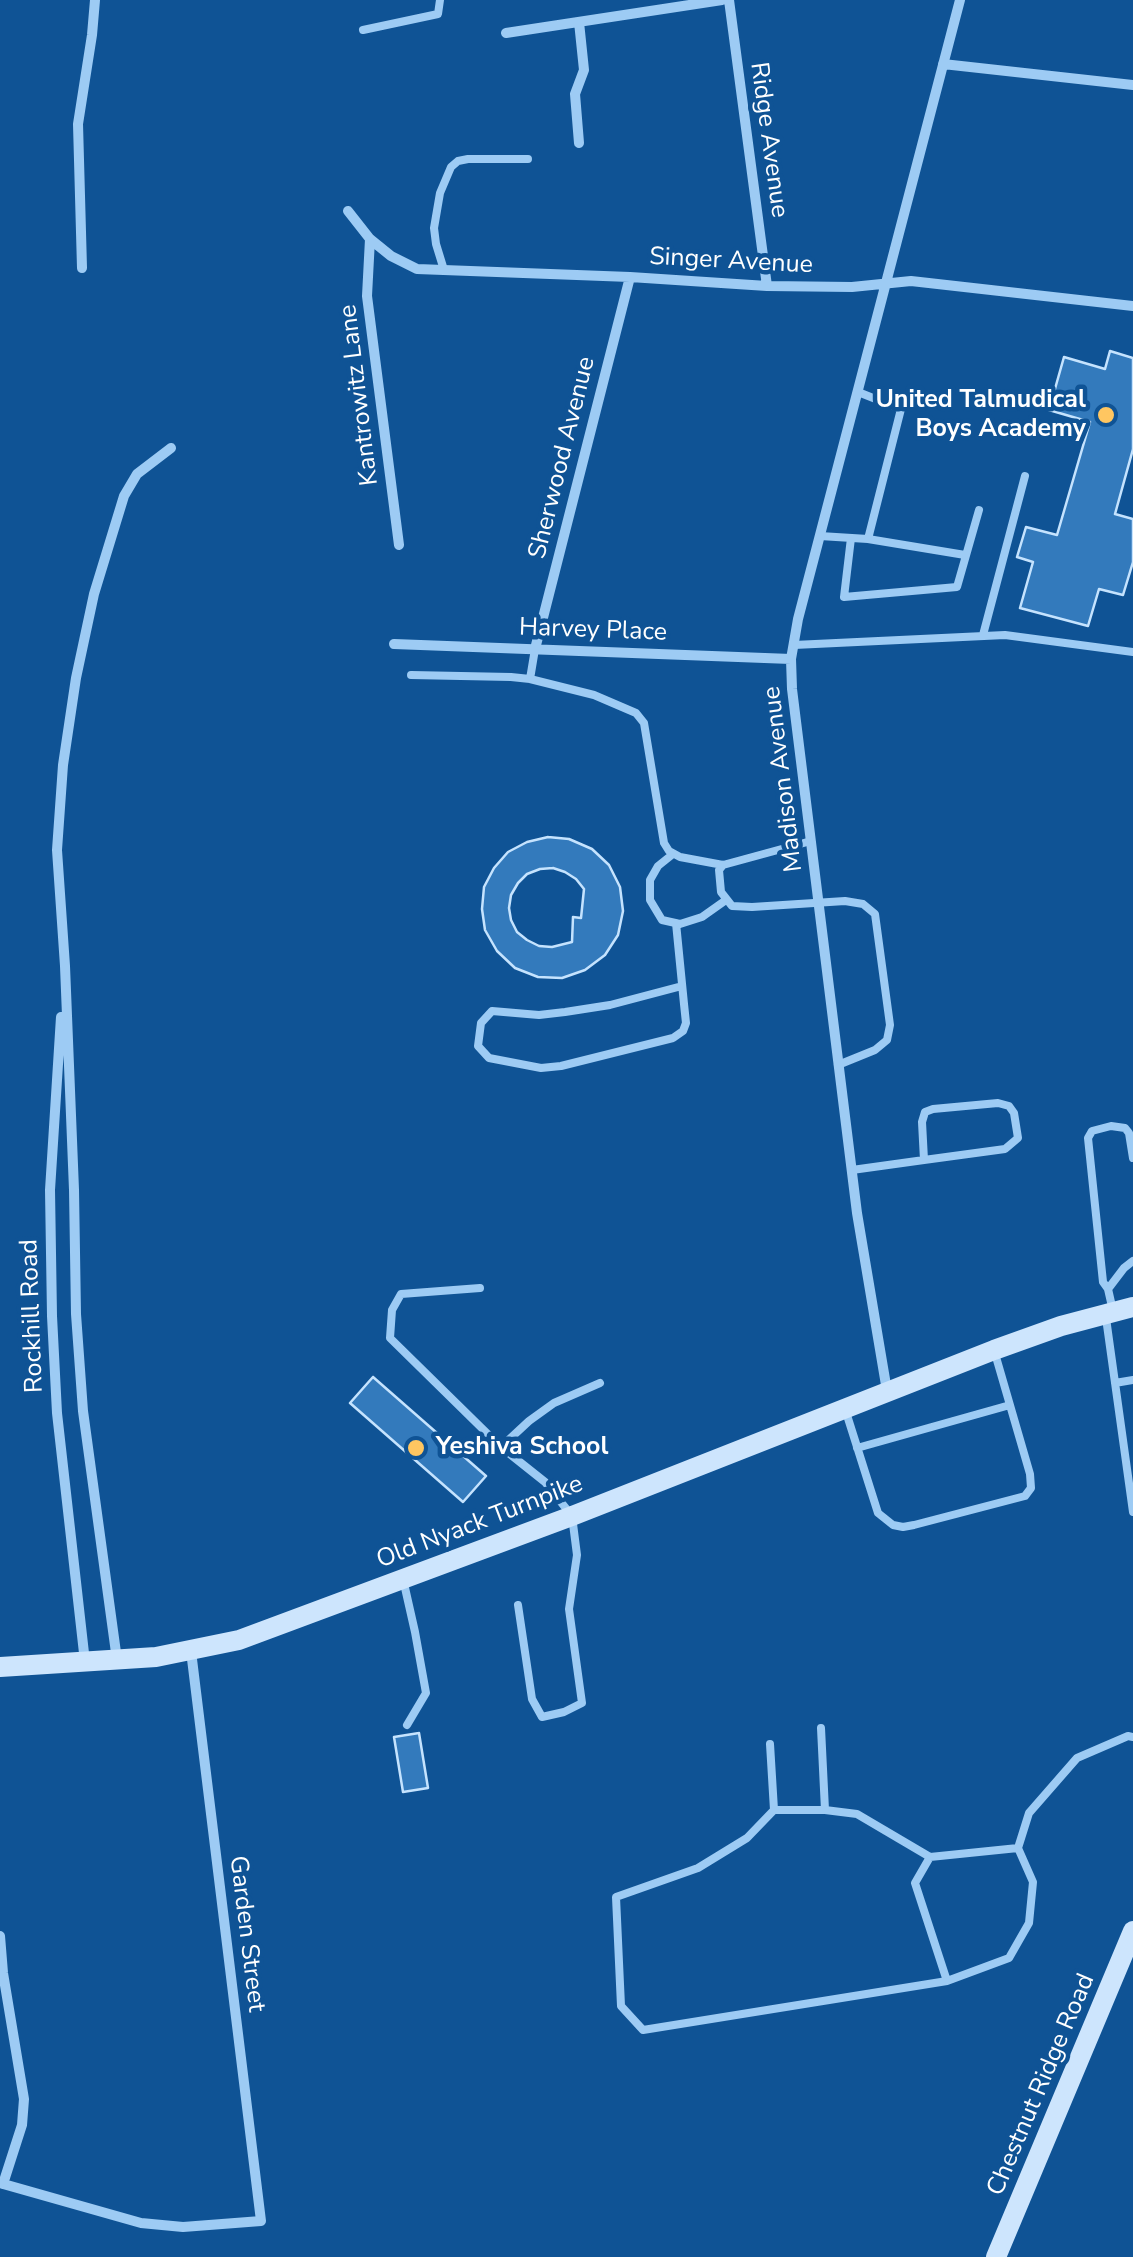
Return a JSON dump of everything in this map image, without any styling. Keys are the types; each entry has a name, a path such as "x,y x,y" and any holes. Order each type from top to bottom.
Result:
{"street":[{"path":"82,268 78,124 95,0"},
{"path":"506,33 726,0"},
{"name":"Ridge Avenue","path":"726,0 767,286"},
{"name":"Madison Avenue","path":"886,1390 838,1065 791,658 960,0"},
{"path":"579,22 584,70 575,94 580,143"},
{"path":"943,64 1133,85"},
{"name":"Singer Avenue","path":"348,211 370,239 391,256 417,269 767,286 852,287 911,281 1133,306"},
{"name":"Kantrowitz Lane","path":"370,239 368,296 399,546"},
{"name":"Sherwood Avenue","path":"534,649 630,277"},
{"name":"Rockhill Road","path":"116,1660 80,1372 57,850 63,765 94,594 124,496 137,474 170,448"},
{"name":"Harvey Place","path":"394,644 791,658"},
{"name":"Rockhill Road","path":"65,966 50,1190 52,1316 57,1413 85,1662"},
{"name":"Old Nyack Turnpike","path":"0,1667 116,1660 191,1651 239,1640 572,1516 886,1390 1061,1326 1117,1310"},
{"name":"Garden Street","path":"2,2184 141,2224 184,2227 262,2222 191,1651"},
{"name":"Chestnut Ridge Road","path":"996,2257 1133,1931"},
{"path":"0,1936 24,2099 22,2125 2,2184"}],"lane":[{"path":"363,30 438,14 440,0"},
{"path":"444,270 434,228 440,194 451,166 468,159 528,159"},
{"path":"858,392 901,409 868,540"},
{"path":"983,635 1025,476"},
{"path":"851,538 844,597 957,587 978,510"},
{"path":"820,536 965,555"},
{"path":"794,645 983,635 1133,652"},
{"path":"530,680 534,649"},
{"path":"410,674 530,680 594,696 636,713 644,724 664,844 669,852 723,865 811,841"},
{"path":"674,854 658,866 650,880 650,900 662,920 676,923 702,917 729,903 752,907 844,901 864,904 875,914 890,1025 887,1040 875,1050 838,1065"},
{"path":"723,865 718,880 720,892 729,903"},
{"path":"676,923 686,1023 683,1032 673,1038 541,1068 488,1058 478,1046 481,1022 492,1010 565,1012 682,986"},
{"path":"852,1170 1004,1149 1018,1138 1014,1113 1009,1106 998,1103 925,1112 924,1160"},
{"path":"1133,1158 1129,1133 1124,1128 1111,1126 1092,1131 1088,1138 1103,1282 1117,1310 1114,1382 1129,1450 1133,1512"},
{"path":"1100,1261 1124,1268"},
{"path":"1108,1289 1133,1261"},
{"path":"480,1288 400,1294 392,1310 390,1338 501,1447 545,1482 572,1516 577,1554 569,1609 582,1702 564,1712 542,1718 532,1699 518,1605"},
{"path":"844,1408 878,1513 893,1525 914,1526 1025,1496 1032,1483 994,1350"},
{"path":"1114,1382 1133,1380"},
{"path":"501,1447 554,1403 600,1384"},
{"path":"857,1448 1010,1405"},
{"path":"402,1579 426,1694 407,1725"},
{"path":"821,1728 825,1810"},
{"path":"1018,1848 930,1857 856,1814 774,1810 747,1838 698,1868 616,1897 621,2006 643,2030 947,1981 1009,1958 1028,1923 1033,1882 1018,1848 1029,1813 1077,1758 1133,1737"},
{"path":"770,1744 774,1810"},
{"path":"930,1857 915,1882 947,1981"}],"building":[{"path":"1110,351 1133,358 1133,449 1115,514 1133,519 1133,562 1123,595 1099,589 1088,626 1020,608 1033,562 1017,557 1026,527 1057,535 1090,422 1049,410 1064,357 1105,369"},
{"path":"548,837 569,839 592,849 609,865 620,887 623,911 618,935 605,955 585,970 562,978 538,977 515,968 497,951 485,930 484,887 508,852","holes":["553,868 565,872 584,889 581,918 573,917 572,942 539,946 517,932 509,908 511,895 527,874"]},
{"path":"373,1377 486,1476 463,1502 350,1403"},
{"path":"419,1733 428,1788 403,1792 394,1737"}],"place":[{"name":"United Talmudical Boys Academy","path":"1106,415"},
{"name":"Yeshiva School","path":"416,1448"}]}
